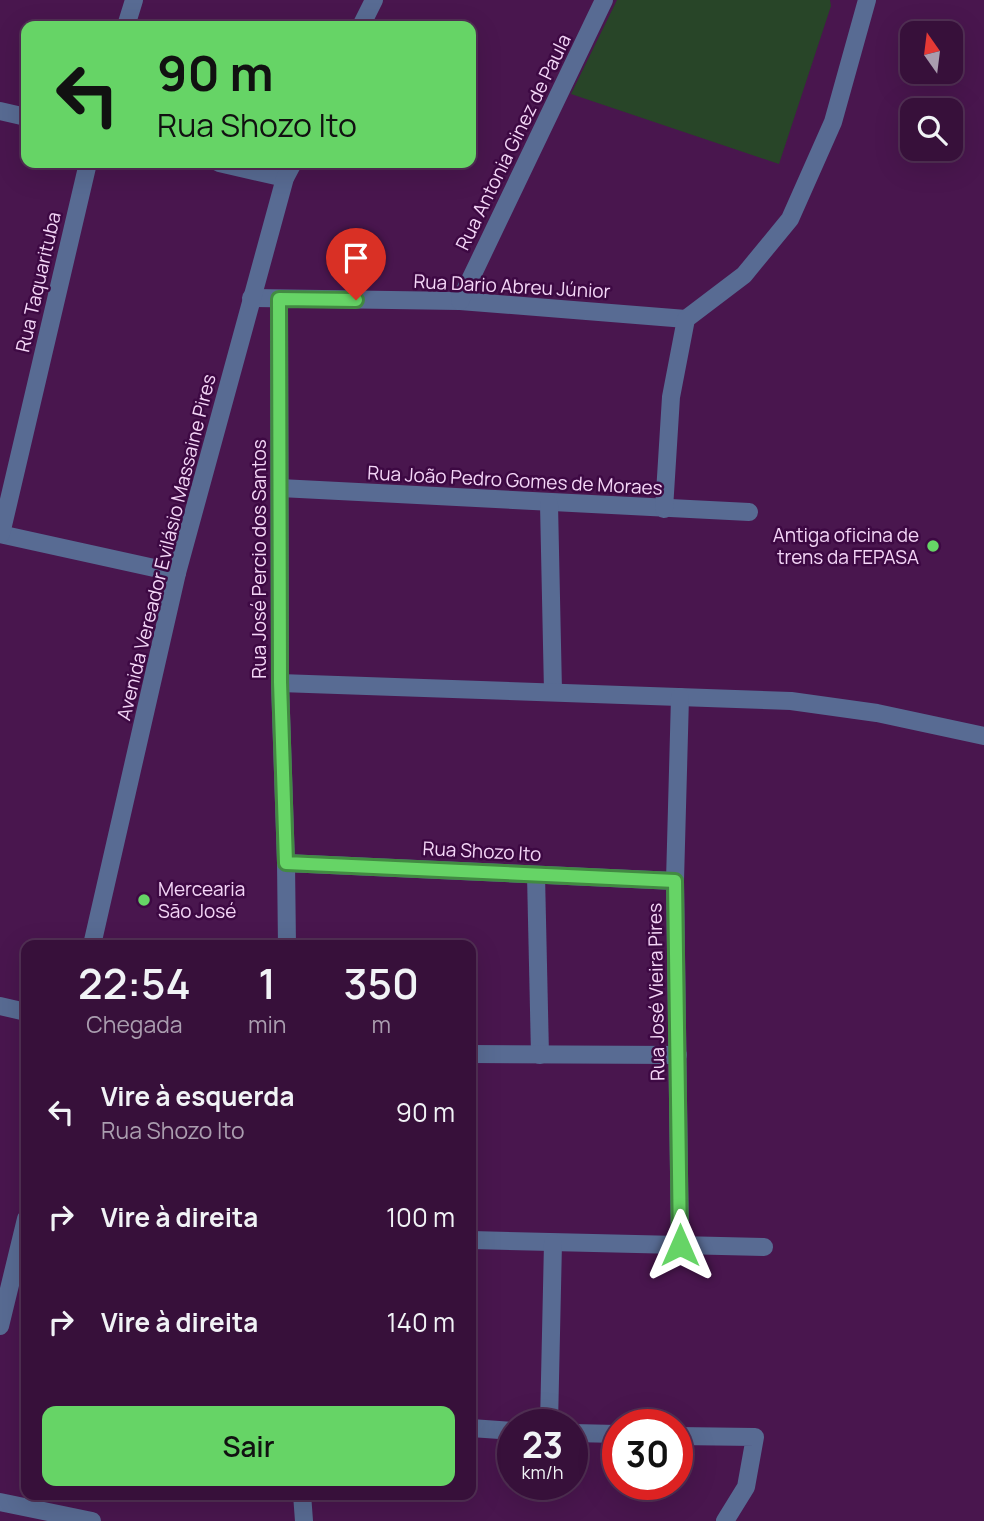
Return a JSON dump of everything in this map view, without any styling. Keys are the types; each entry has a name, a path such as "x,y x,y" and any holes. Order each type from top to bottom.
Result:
{"street":[{"path":"128,21 134,0"},
{"path":"364,21 374,0"},
{"name":"Rua Antonia Ginez de Paula","path":"460,301 604,0"},
{"path":"664,509 671,397 685,319 744,275 790,219 833,122 867,0"},
{"path":"0,111 21,116"},
{"name":"Rua Taquarituba","path":"0,534 87,168"},
{"path":"269,168 289,170"},
{"name":"Avenida Vereador Evilásio Massaine Pires","path":"93,940 177,573 251,298 289,170"},
{"name":"Rua Dario Abreu Júnior","path":"251,298 460,301 685,319"},
{"name":"Rua José Percio dos Santos","path":"279,299 280,682 287,940"},
{"name":"Rua João Pedro Gomes de Moraes","path":"280,488 550,504 749,512"},
{"path":"550,504 554,691"},
{"path":"0,534 177,573"},
{"path":"280,682 791,701 877,713 984,736"},
{"name":"Rua José Vieira Pires","path":"680,697 675,881 680,1245"},
{"name":"Rua Shozo Ito","path":"286,863 675,881"},
{"path":"536,874 540,1055"},
{"path":"0,1006 21,1011"},
{"path":"476,1054 678,1055"},
{"path":"0,1326 21,1240"},
{"path":"476,1240 764,1247"},
{"path":"549,1409 554,1243"},
{"path":"476,1428 497,1430"},
{"path":"693,1436 755,1437 746,1486 725,1521"},
{"path":"302,1500 304,1521"},
{"path":"0,1502 92,1521"}],"green space":[{"path":"617,0 830,0 831,6 779,164 571,94"}],"place":[{"name":"Antiga oficina de trens da FEPASA","path":"933,546"},
{"name":"Mercearia São José","path":"144,900"}],"route":[{"path":"356,300 279,299 280,682 286,863 675,881 680,1245"}]}
